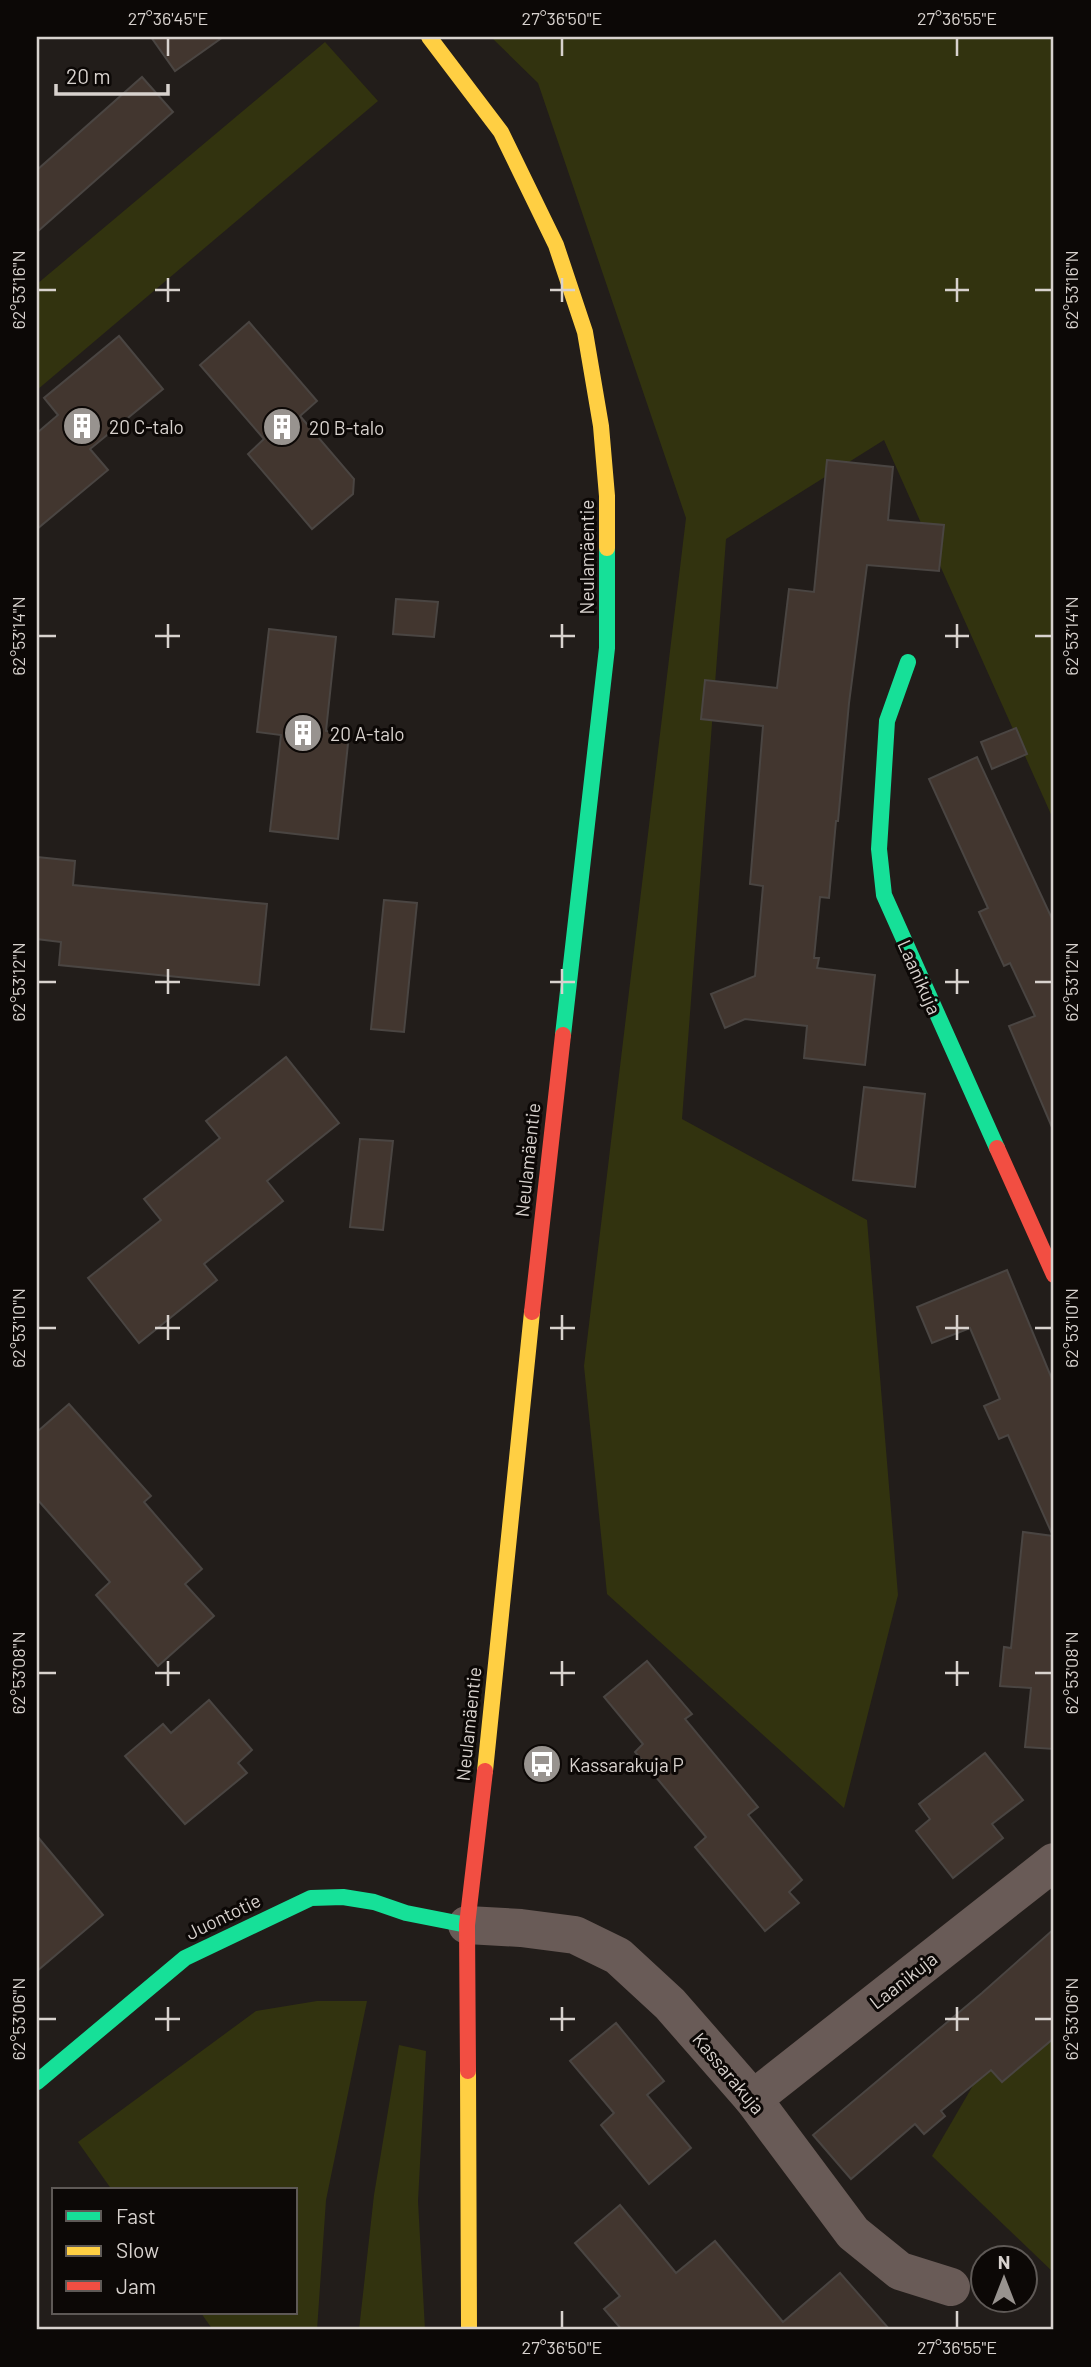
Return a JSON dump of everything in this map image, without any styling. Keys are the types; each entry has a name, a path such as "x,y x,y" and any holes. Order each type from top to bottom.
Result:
{"street":[{"name":"Neulamäentie","path":"429,37 501,132 556,245 585,332 601,426 607,496 607,648 518,1432 482,1802 467,1925 469,2330"},
{"name":"Laanikuja","path":"908,662 887,721 879,849 884,895 1054,1275"},
{"name":"Laanikuja","path":"753,2099 1054,1862"},
{"name":"Juontotie","path":"37,2082 185,1958 311,1898 343,1897 374,1902 406,1913 467,1925"},
{"name":"Kassarakuja","path":"467,1925 575,1934 618,1956 670,2004 753,2099 853,2233 900,2271 951,2287"}],"shaded area":[{"path":"491,37 1054,37 1054,821 884,440 726,539 682,1119 867,1220 898,1595 844,1808 607,1594 584,1366 686,518 538,83"},
{"path":"325,42 378,101 37,390 37,284"},
{"path":"1054,1946 1054,2273 1038,2258 1038,2244 1024,2244 932,2156"},
{"path":"317,2001 367,2001 326,2200 317,2330 213,2330 202,2314 298,2314 298,2188 111,2188 78,2142 256,2011"},
{"path":"399,2045 426,2051 418,2201 425,2330 359,2330 374,2195"}],"building":[{"path":"151,37 223,37 175,71"},
{"path":"142,77 173,112 37,232 37,170"},
{"name":"20 B-talo","path":"249,322 317,401 300,416 354,479 353,494 312,529 248,454 264,439 200,365"},
{"name":"20 C-talo","path":"119,336 163,389 90,449 108,470 37,529 37,433 58,415 44,398"},
{"path":"827,460 893,467 888,520 944,525 939,571 867,565 849,703 829,898 820,897 814,958 819,958 817,968 875,975 865,1065 804,1058 807,1026 745,1019 725,1028 711,994 755,976 763,886 750,884 763,726 701,719 705,680 777,688 789,589 814,592"},
{"path":"396,599 438,602 434,637 393,634"},
{"name":"20 A-talo","path":"269,629 336,637 326,731 349,734 338,839 270,831 281,735 257,732"},
{"path":"1016,728 1027,754 992,769 981,742"},
{"path":"977,757 1054,923 1054,1132 1009,1026 1035,1016 1010,963 1004,966 979,912 988,908 929,779"},
{"path":"37,857 75,861 73,885 267,904 259,985 59,965 61,942 37,939"},
{"path":"384,900 417,903 404,1032 371,1029"},
{"path":"286,1057 339,1123 267,1181 283,1201 204,1264 217,1280 139,1343 88,1278 161,1220 144,1199 220,1138 206,1121"},
{"path":"864,1087 925,1094 915,1187 853,1180"},
{"path":"360,1139 393,1141 383,1230 350,1227"},
{"path":"1007,1270 1054,1384 1054,1749 1025,1747 1031,1688 1000,1686 1004,1647 1011,1648 1023,1532 1053,1536 1008,1435 999,1439 984,1406 1000,1399 970,1328 932,1343 917,1307"},
{"path":"69,1404 151,1496 144,1502 202,1569 185,1584 214,1616 158,1666 96,1595 110,1582 37,1499 37,1432"},
{"path":"647,1661 692,1714 685,1719 758,1807 748,1815 802,1880 789,1892 799,1903 765,1931 695,1847 706,1837 635,1752 643,1744 604,1697"},
{"path":"209,1700 252,1750 238,1763 247,1773 185,1824 125,1756 163,1724 171,1733"},
{"path":"985,1753 1023,1800 992,1824 1003,1838 953,1878 916,1831 930,1819 919,1804"},
{"path":"37,1836 103,1915 37,1971"},
{"path":"1054,1929 1054,2038 1002,2082 991,2070 941,2111 945,2116 924,2134 915,2124 851,2179 813,2135"},
{"path":"616,2023 664,2081 647,2095 691,2148 649,2184 601,2125 614,2113 570,2061"},
{"path":"620,2205 676,2273 715,2241 783,2322 840,2273 890,2330 622,2330 604,2309 620,2296 575,2243"}],"traffic: fast":[{"path":"563,1035 607,648 607,548"},
{"path":"908,662 887,721 879,849 884,895 997,1148"},
{"path":"37,2082 185,1958 311,1898 343,1897 374,1902 406,1913 467,1925"}],"traffic: slow":[{"path":"429,37 501,132 556,245 585,332 601,426 607,496 607,548"},
{"path":"485,1771 532,1312"},
{"path":"468,2071 469,2330"}],"traffic: jam":[{"path":"532,1312 563,1035"},
{"path":"997,1148 1054,1275"},
{"path":"468,2071 467,1925 485,1771"}],"place":[{"name":"20 C-talo","path":"82,426"},
{"name":"20 B-talo","path":"282,427"},
{"name":"20 A-talo","path":"303,733"},
{"name":"Kassarakuja P","path":"542,1764"}]}
